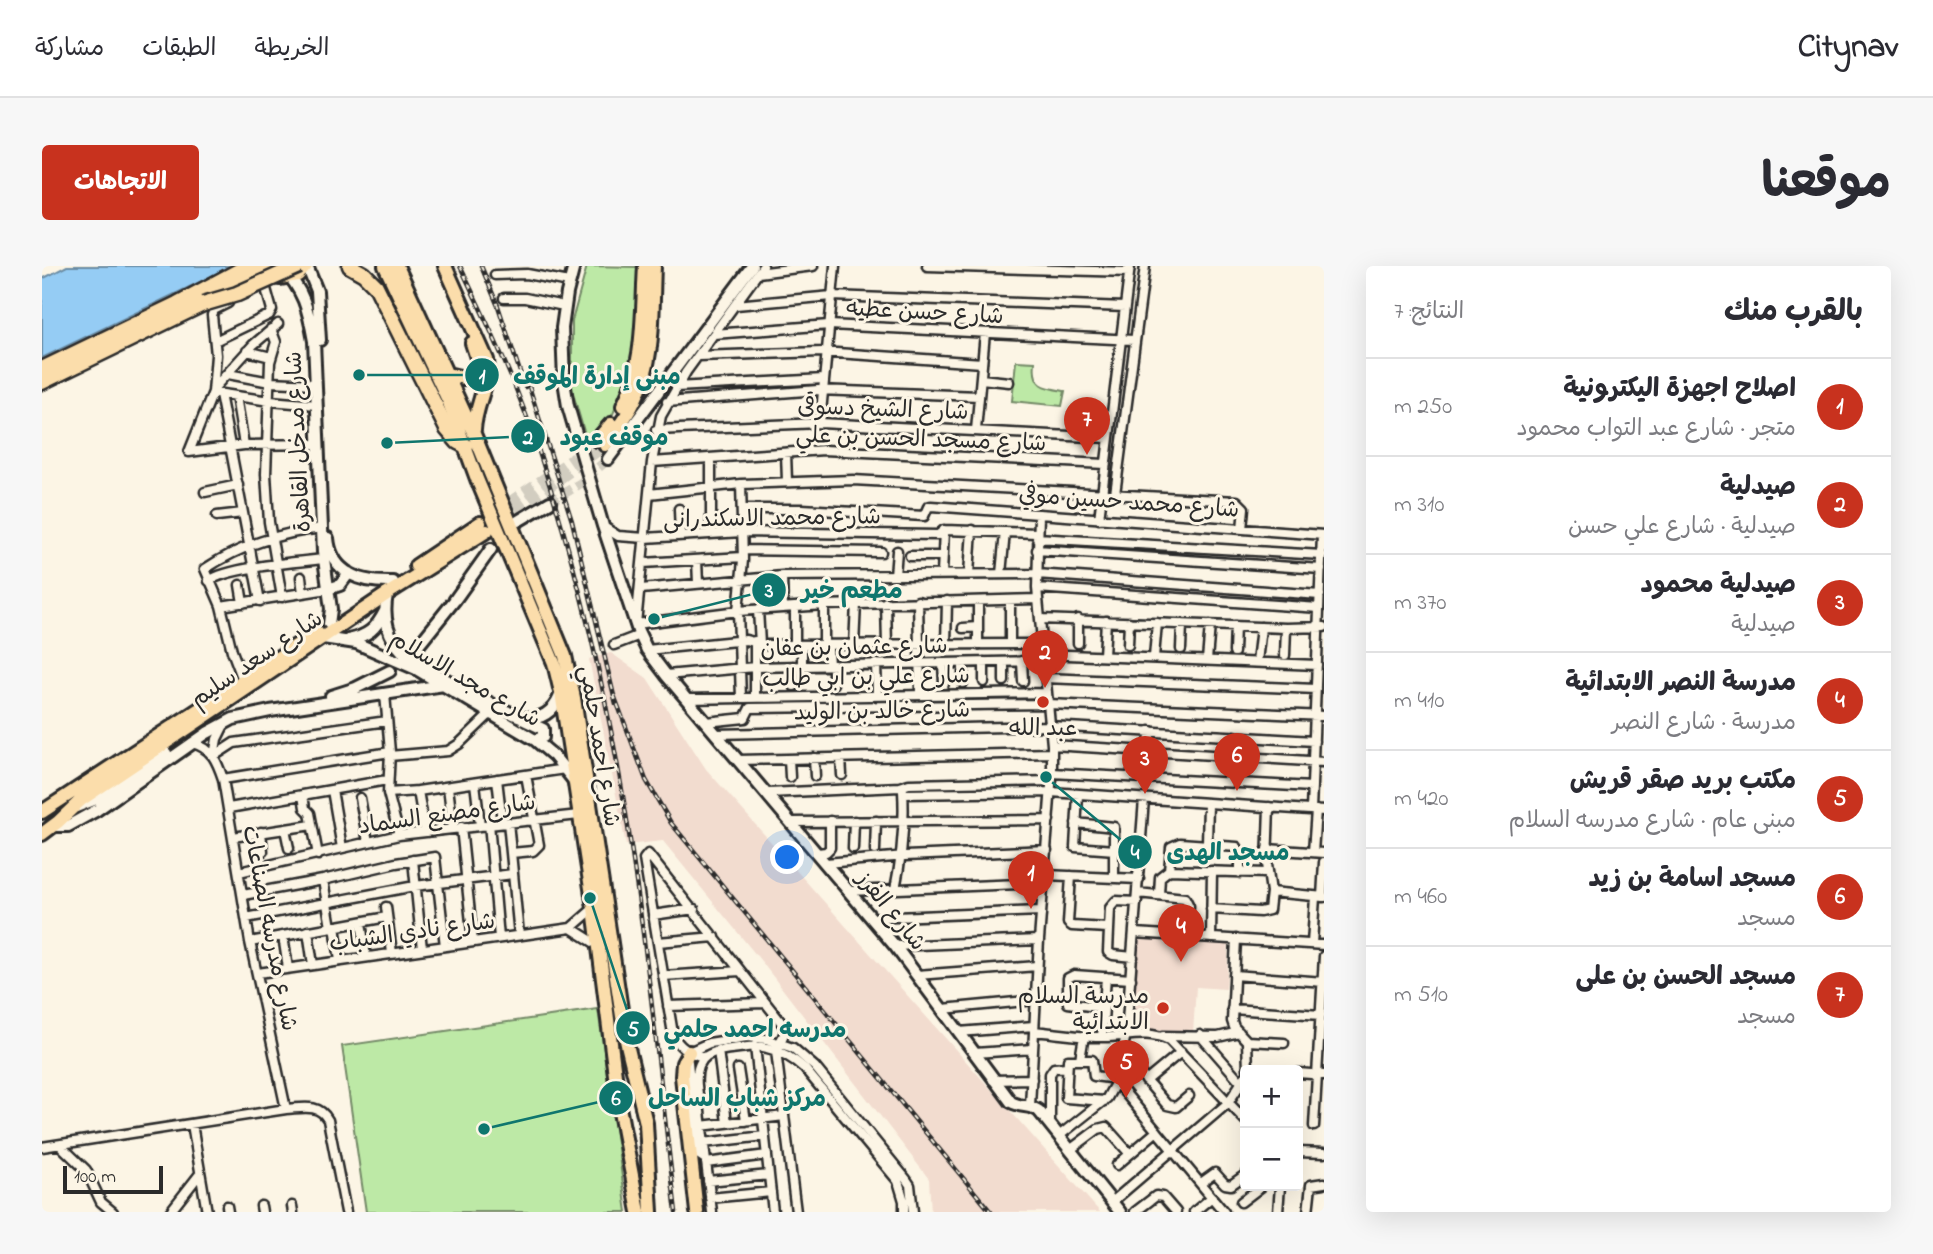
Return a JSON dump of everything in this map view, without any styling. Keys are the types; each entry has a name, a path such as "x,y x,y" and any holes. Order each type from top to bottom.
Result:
{"highway":[{"path":"42,369 177,304 248,266"},
{"path":"42,380 204,304 264,266"},
{"path":"350,266 370,280 380,294 454,438 470,440"},
{"path":"204,304 295,271"}],"main road":[{"path":"42,380 264,266"},
{"path":"42,390 255,285 295,271 298,275 307,266"},
{"path":"385,266 414,315"},
{"path":"397,266 414,315"},
{"path":"436,266 475,349 478,365 475,374 470,377 461,378 447,374"},
{"path":"445,266 488,360 488,373 475,413 470,440"},
{"path":"645,266 636,374 621,409 601,443 629,413 645,375 650,348 654,266"},
{"name":"شارع احمد حلمي","path":"414,315 447,374 470,440 477,479 554,663 561,692 594,908 620,1107 639,1212"},
{"name":"شارع احمد حلمي","path":"414,315 565,656 574,698 625,1036 644,1111 651,1212"},
{"name":"شارع سعد سليم","path":"42,812 329,624 484,527"},
{"name":"شارع سعد سليم","path":"48,830 81,800 323,638 390,588"},
{"path":"61,798 65,805 73,807"},
{"path":"689,1052 683,1063 682,1076 697,1212"},
{"path":"620,1107 631,1108 639,1095"},
{"path":"628,1150 631,1141 636,1139 648,1144"}],"street":[{"name":"شارع مدخل القاهرة","path":"281,266 295,271 312,330 317,405 325,447 323,528 331,608 329,624"},
{"name":"شارع مدخل القاهرة","path":"307,266 316,286 329,543 337,562 349,573"},
{"path":"568,266 559,305 556,349 562,408 596,515 604,527"},
{"path":"574,266 564,310 564,381 571,418 604,527"},
{"path":"608,459 757,268 813,266"},
{"path":"820,423 835,266"},
{"path":"927,266 1130,269 1099,519"},
{"path":"1115,494 1145,266"},
{"path":"260,601 230,446 216,391 212,318 214,310 295,271"},
{"path":"495,275 527,274 564,281"},
{"path":"215,341 267,317 272,310 265,285"},
{"path":"300,290 316,286"},
{"path":"638,630 656,430 676,387 736,305 740,291"},
{"path":"736,305 832,296 1125,307"},
{"path":"504,298 525,298 559,305"},
{"path":"282,597 267,497 267,444 271,357 276,342 275,326 247,351 216,391 190,452 267,444 325,447"},
{"name":"شارع حسن عطيه","path":"715,334 829,326 1134,340"},
{"path":"976,430 985,333"},
{"path":"247,351 271,357"},
{"path":"698,356 827,352 982,363"},
{"path":"228,374 270,382 316,384"},
{"path":"676,387 824,379"},
{"path":"981,379 1009,382"},
{"path":"667,402 823,390 979,396"},
{"path":"216,391 270,401 317,405"},
{"path":"236,396 244,445"},
{"name":"شارع الشيخ دسوقى","path":"656,430 820,423 1108,438"},
{"name":"شارع مسجد الحسن بن علي","path":"652,462 824,450 1105,464"},
{"path":"786,453 788,481"},
{"path":"711,459 711,532"},
{"path":"649,494 711,486 788,481 877,480 1237,501 1244,508 1242,529"},
{"path":"741,484 743,553 738,611 741,698"},
{"path":"205,492 237,485"},
{"path":"518,521 550,502"},
{"name":"شارع محمد حسين موفي","path":"742,509 924,516 931,506 1323,535"},
{"path":"679,509 680,535"},
{"path":"217,516 243,513"},
{"path":"1030,1106 1037,966 1052,777 1052,749 1037,588 1039,514"},
{"name":"شارع محمد الاسكندرانى","path":"604,527 618,536 646,538 711,532 938,535 943,531 972,530 1322,555"},
{"name":"شارع الفرز","path":"604,527 647,650 895,946 1011,1102 1039,1111 1120,1212"},
{"path":"243,680 232,651 221,606 205,569 272,538 290,532 323,528"},
{"path":"969,574 972,530"},
{"path":"942,574 943,531"},
{"path":"1001,574 1005,532"},
{"path":"834,551 836,533"},
{"path":"1313,852 1317,810 1312,787 1314,741 1320,716 1316,690 1321,627 1323,535"},
{"path":"414,651 491,549"},
{"path":"1037,550 1321,569"},
{"path":"895,575 897,551"},
{"path":"643,563 697,560 743,553 881,552"},
{"path":"910,556 943,556"},
{"path":"209,581 254,568 324,559"},
{"path":"697,560 698,583"},
{"path":"221,606 328,589 340,585 349,573 367,582 390,588"},
{"path":"640,589 782,576 1037,574 1320,595"},
{"path":"782,576 783,608"},
{"path":"300,577 303,593"},
{"path":"240,584 243,603"},
{"name":"شارع مجد الاسلام","path":"381,641 390,588"},
{"path":"1037,588 1320,608"},
{"path":"614,645 638,630 738,611 856,603 1038,599"},
{"path":"918,601 919,693"},
{"path":"946,645 947,601"},
{"path":"978,601 978,645"},
{"path":"1010,601 1010,644"},
{"path":"886,602 887,646"},
{"path":"854,646 856,603"},
{"path":"824,605 824,642 828,649 833,684"},
{"path":"794,686 799,645 795,607"},
{"path":"345,640 369,633 377,626 385,610"},
{"path":"755,698 758,610"},
{"path":"1040,618 1286,628 1321,627"},
{"path":"1078,619 1078,643"},
{"path":"1104,655 1106,621"},
{"path":"1128,645 1129,622"},
{"path":"1154,657 1157,623"},
{"path":"1181,649 1182,624"},
{"path":"1207,660 1210,625"},
{"path":"1234,653 1235,626"},
{"path":"963,628 978,627"},
{"path":"1257,662 1261,627"},
{"path":"1285,655 1286,628"},
{"name":"شارع مجد الاسلام","path":"323,638 381,641 398,647 410,658 523,718 534,718 550,711 561,692"},
{"name":"شارع مجد الاسلام","path":"381,641 416,669 535,740 574,781"},
{"path":"647,650 739,641 826,646 1042,644"},
{"name":"شارع عثمان بن عفان","path":"666,675 755,667 1004,662 1043,657 1104,655 1257,662 1319,669"},
{"path":"1022,661 1023,681"},
{"path":"984,662 984,682"},
{"path":"1004,662 1004,681"},
{"path":"943,663 944,684"},
{"path":"963,663 963,683"},
{"path":"876,664 877,694"},
{"path":"73,807 101,797 220,717 255,707 335,695 390,671"},
{"path":"1045,678 1316,690"},
{"name":"شارع سعد سليم","path":"48,830 68,826 97,810 192,743 240,717 444,685"},
{"name":"شارع علي بن ابي طالب","path":"687,699 919,693 1046,693"},
{"path":"385,694 389,754 388,793 399,835"},
{"path":"706,722 744,718 750,708 1048,704 1320,716"},
{"path":"223,779 389,754 448,751 490,714"},
{"path":"523,718 544,731 542,738 535,740"},
{"path":"214,756 234,743 387,721"},
{"path":"214,756 217,738 225,723"},
{"name":"شارع خالد بن الوليد","path":"716,734 1050,726 1314,741"},
{"path":"1149,751 1150,731"},
{"path":"1234,757 1235,736"},
{"path":"192,743 207,749 214,756"},
{"path":"738,760 1052,749 1149,751 1324,762"},
{"name":"شارع مدرسه الصناعات","path":"214,756 223,779 229,808 250,942 286,1109"},
{"path":"814,758 815,776"},
{"path":"841,758 842,775"},
{"path":"789,759 790,777"},
{"path":"388,793 448,787 565,769"},
{"path":"511,853 538,847 526,775"},
{"path":"895,889 902,856 905,821 903,790 909,784 1052,777 1312,787"},
{"path":"497,779 511,853 519,936"},
{"path":"229,808 387,780"},
{"path":"475,783 493,876 499,938"},
{"path":"448,787 467,880 474,942"},
{"path":"332,790 342,848"},
{"path":"768,793 903,790 1051,792 1317,810"},
{"path":"418,791 425,831"},
{"path":"303,795 318,855"},
{"path":"1078,795 1076,848 1115,850"},
{"path":"360,798 368,842"},
{"path":"1059,1136 1104,1101 1116,1081 1126,1034 1144,799"},
{"path":"1207,844 1208,803"},
{"path":"1211,909 1264,912 1271,905 1267,849 1269,807"},
{"name":"شارع مصنع السماد","path":"239,872 399,835 579,815"},
{"path":"792,821 1049,820"},
{"path":"817,853 826,852 830,848 830,821"},
{"path":"853,848 854,821"},
{"path":"875,850 876,821"},
{"path":"1076,823 1112,826 1115,829 1114,878"},
{"path":"233,836 312,825"},
{"path":"285,829 289,848"},
{"path":"261,832 263,851"},
{"path":"1169,870 1171,847 1175,844 1207,844 1237,847 1240,853 1240,873"},
{"path":"1267,849 1324,853"},
{"path":"826,863 902,856 1048,850"},
{"path":"704,1057 689,1052 674,1039 644,857 650,854 785,1026 778,1047 796,1212"},
{"path":"243,895 412,860 434,858 445,946"},
{"path":"412,860 422,949"},
{"path":"1312,944 1324,862"},
{"path":"1159,894 1160,877 1169,870 1268,873"},
{"path":"1211,938 1212,872"},
{"path":"246,918 415,886 513,874"},
{"path":"849,891 1071,876 1139,879"},
{"path":"1071,876 1068,923 1072,926 1108,928"},
{"path":"323,880 340,961"},
{"path":"1271,892 1320,897"},
{"path":"1133,957 1108,952 1112,904 1120,900 1159,894 1181,896 1188,902 1187,936"},
{"path":"386,907 393,953"},
{"path":"594,908 571,928 599,946"},
{"path":"653,915 694,909"},
{"path":"872,918 1041,911"},
{"path":"250,942 387,917"},
{"path":"361,922 366,957"},
{"name":"شارع نادي الشباب","path":"258,973 571,928"},
{"path":"309,931 313,965"},
{"path":"1135,933 1324,945"},
{"path":"284,936 288,968"},
{"path":"658,942 715,937"},
{"path":"1236,939 1232,1020 1247,1041 1248,1065"},
{"path":"895,946 1039,940"},
{"path":"1314,1126 1321,1075 1324,956"},
{"path":"917,975 1037,966"},
{"path":"663,976 740,971"},
{"path":"1234,975 1323,982"},
{"path":"1104,1007 1068,1003 1067,981 1070,976 1131,978"},
{"path":"1102,1037 1106,977"},
{"path":"943,1009 1036,1000"},
{"path":"668,1006 765,1003"},
{"path":"1232,1009 1321,1015"},
{"path":"959,1032 1034,1028 1084,1036 1149,1033 1160,1036 1169,1040 1240,1115"},
{"path":"1160,1036 1218,1037 1239,1032"},
{"path":"1200,1035 1240,1076"},
{"path":"1080,1059 1084,1036"},
{"path":"689,1052 709,1043 747,1037 778,1047 806,1069 906,1179 910,1185 913,1212"},
{"path":"1247,1041 1284,1043"},
{"path":"712,1212 696,1079 699,1064 704,1057 718,1050 755,1046 778,1047"},
{"path":"755,1046 773,1212 765,1212"},
{"path":"975,1053 1033,1049"},
{"path":"718,1050 727,1123"},
{"path":"689,1052 688,1065 697,1145 699,1156 706,1163"},
{"path":"1146,1081 1181,1052"},
{"path":"1123,1053 1171,1108 1189,1096"},
{"path":"1104,1101 1066,1098 1069,1059 1093,1061 1094,1076 1116,1081 1224,1212"},
{"path":"1050,1125 1050,1074 1054,1068 1067,1067"},
{"path":"738,1069 746,1121"},
{"path":"1303,1073 1321,1075"},
{"path":"993,1080 1032,1079"},
{"path":"1112,1202 1228,1103 1240,1084"},
{"path":"42,1147 311,1107 319,1109 328,1120 346,1212"},
{"path":"701,1126 784,1116"},
{"path":"851,1117 898,1181 904,1212"},
{"path":"192,1124 206,1208 198,1212"},
{"path":"1070,1150 1098,1129 1106,1128 1130,1154"},
{"path":"1117,1165 1157,1131"},
{"path":"703,1143 765,1136"},
{"path":"60,1145 86,1170 101,1202 113,1212"},
{"path":"1303,1152 1324,1153"},
{"path":"706,1163 767,1155"},
{"path":"1200,1183 1215,1173 1225,1184 1231,1185 1240,1179"},
{"path":"170,1212 199,1175"},
{"path":"708,1181 769,1175"},
{"path":"1308,1212 1311,1185 1324,1183"},
{"path":"1241,1202 1255,1191"},
{"path":"1278,1212 1280,1191"},
{"path":"710,1198 771,1192"},
{"path":"1135,1212 1152,1197 1160,1196 1175,1212"},
{"path":"1194,1212 1212,1197"}],"shaded area":[{"path":"611,653 647,678 706,769 1100,1212 931,1212 929,1179 761,961 663,841 626,845 589,659"},
{"path":"1137,935 1229,943 1226,989 1196,987 1193,1033 1129,1029"}],"green space":[{"path":"587,266 639,267 634,359 613,414 588,445 572,390 572,321"},
{"path":"1016,361 1035,362 1036,377 1041,385 1065,391 1062,406 1012,401"},
{"path":"598,1009 627,1212 366,1212 342,1046"}],"water":[{"path":"67,266 233,266 42,358 42,279"}],"tunnel":[{"path":"501,521 605,445"},
{"path":"480,523 575,458"},
{"path":"550,502 581,483 608,459"}],"railway":[{"path":"460,266 505,362 534,436 567,544 598,670 616,754 631,848 676,1212"},
{"path":"481,266 498,306 525,387"},
{"path":"526,377 572,521 616,704"},
{"path":"614,695 646,780 671,823 991,1212"}],"place":[{"name":"مبنى إدارة الموقف","path":"359,375"},
{"name":"موقف عبود","path":"387,443"},
{"name":"مسجد الحسن بن على","path":"1087,455"},
{"name":"مطعم خير","path":"654,619"},
{"name":"صيدلية","path":"1045,688"},
{"name":"عبد الله","path":"1043,702"},
{"name":"مسجد الهدى","path":"1046,777"},
{"name":"مسجد اسامة بن زيد","path":"1237,791"},
{"name":"صيدلية محمود","path":"1145,794"},
{"name":"مدرسه احمد حلمي","path":"590,898"},
{"name":"اصلاح اجهزة اليكترونية","path":"1031,909"},
{"name":"مدرسة النصر الابتدائية","path":"1181,962"},
{"name":"مدرسة السلام الابتدائية","path":"1163,1008"},
{"name":"مكتب بريد صقر قريش","path":"1126,1098"},
{"name":"مركز شباب الساحل","path":"484,1129"}]}
